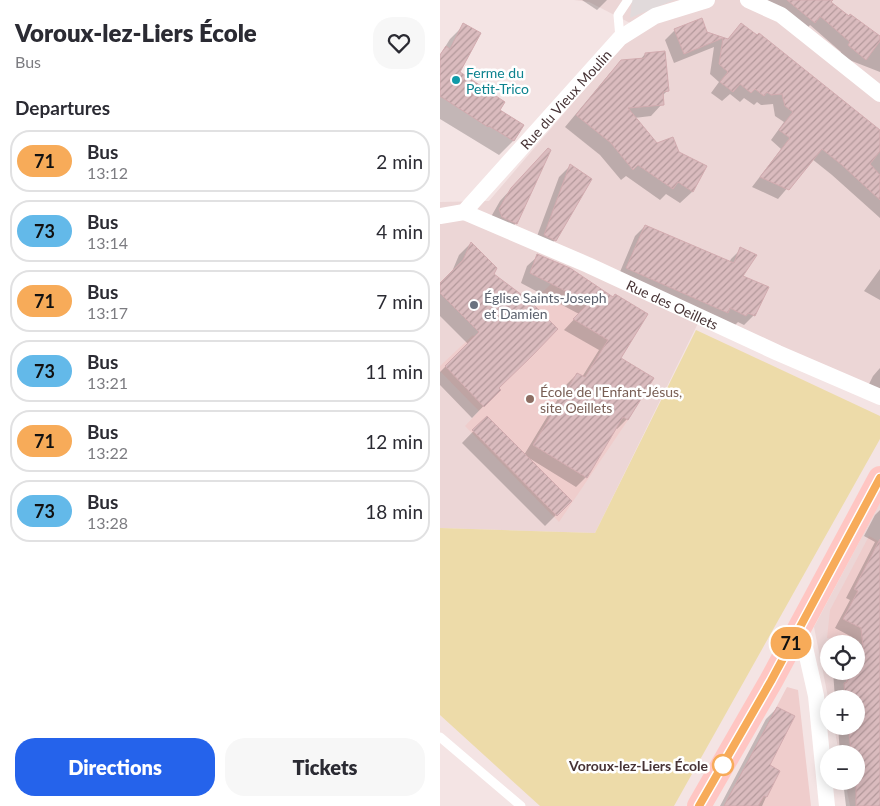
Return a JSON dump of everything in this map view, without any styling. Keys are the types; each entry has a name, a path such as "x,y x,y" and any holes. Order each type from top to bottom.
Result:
{"main road":[{"path":"700,806 771,681 880,478"}],"street":[{"name":"Rue du Vieux Moulin","path":"464,212 620,38 655,16 707,0"},
{"path":"748,0 781,15 880,94"},
{"path":"440,216 464,212"},
{"name":"Rue des Oeillets","path":"464,212 588,265 778,353 880,397"},
{"path":"800,625 816,696 827,806"}],"lane":[{"path":"620,38 618,15 628,0"},
{"path":"440,737 521,806"}],"shaded area":[{"path":"574,0 880,0 880,391 703,313 595,533 440,528 440,202 489,201 638,27 589,2"},
{"path":"632,0 674,0 630,18"},
{"name":"École de l'Enfant-Jésus, site Oeillets","path":"551,284 620,320 599,356 628,420 559,522 465,426 479,411 440,371 440,366 473,335 495,358 508,326"},
{"path":"696,330 880,416 880,439 674,806 540,806 440,715 440,528 595,533"},
{"path":"880,503 880,806 850,806 847,790 865,790 865,745 837,745 836,735 865,735 865,690 827,690 825,680 865,680 865,635 820,635 820,657 814,627"},
{"path":"869,536 880,542 880,647 865,644 865,635 827,635 830,610"},
{"path":"787,687 798,690 811,806 724,806"}],"building":[{"path":"787,0 833,0 831,2 849,16 850,14 880,36 880,41 866,60 848,45 850,42 820,16 815,23"},
{"path":"702,18 707,32 728,39 741,23 757,35 759,33 880,130 880,151 870,164 880,175 880,200 822,149 789,190 760,177 790,138 779,130 793,112 785,106 782,94 771,95 767,92 764,96 755,89 751,93 740,84 733,92 720,82 728,72 719,64 723,38 684,54 674,29"},
{"name":"Ferme du Petit-Trico","path":"463,23 481,33 460,72 505,102 500,110 524,125 514,141 488,127 440,96 440,55 446,46 450,49"},
{"path":"665,51 669,91 663,92 664,105 628,108 657,143 673,137 679,152 707,166 693,192 678,182 673,189 638,165 633,170 611,143 576,115 621,60 645,58 645,53"},
{"path":"548,148 551,150 517,224 502,217 499,209 511,188"},
{"path":"570,164 592,179 556,241 544,235"},
{"path":"645,225 734,263 740,247 757,255 743,276 769,287 755,316 748,313 746,316 730,308 728,313 626,268"},
{"path":"471,242 497,268 494,274 523,294 558,329 499,388 501,390 484,407 445,366 479,332 440,293 440,283 463,260"},
{"path":"537,254 570,268 613,297 615,294 648,314 621,358 654,378 628,420 623,417 587,478 533,445 577,373 585,377 608,340 573,319 589,303 530,273"},
{"path":"487,416 572,501 557,516 472,430"},
{"path":"880,539 880,806 856,806 856,790 865,790 865,745 850,745 849,735 865,735 865,690 844,690 844,683 847,682 847,680 865,680 865,635 862,635 861,628 843,619 858,591 854,589"},
{"path":"777,707 795,716 770,765 780,771 767,797 764,796 758,806 724,806"}],"bus line":[{"name":"71","path":"699,806 771,681 880,478"}],"place":[{"name":"Ferme du Petit-Trico","path":"456,80"},
{"name":"Église Saints-Joseph et Damien","path":"474,305"},
{"name":"École de l'Enfant-Jésus, site Oeillets","path":"530,399"},
{"name":"Voroux-lez-Liers École","path":"723,765"}]}
